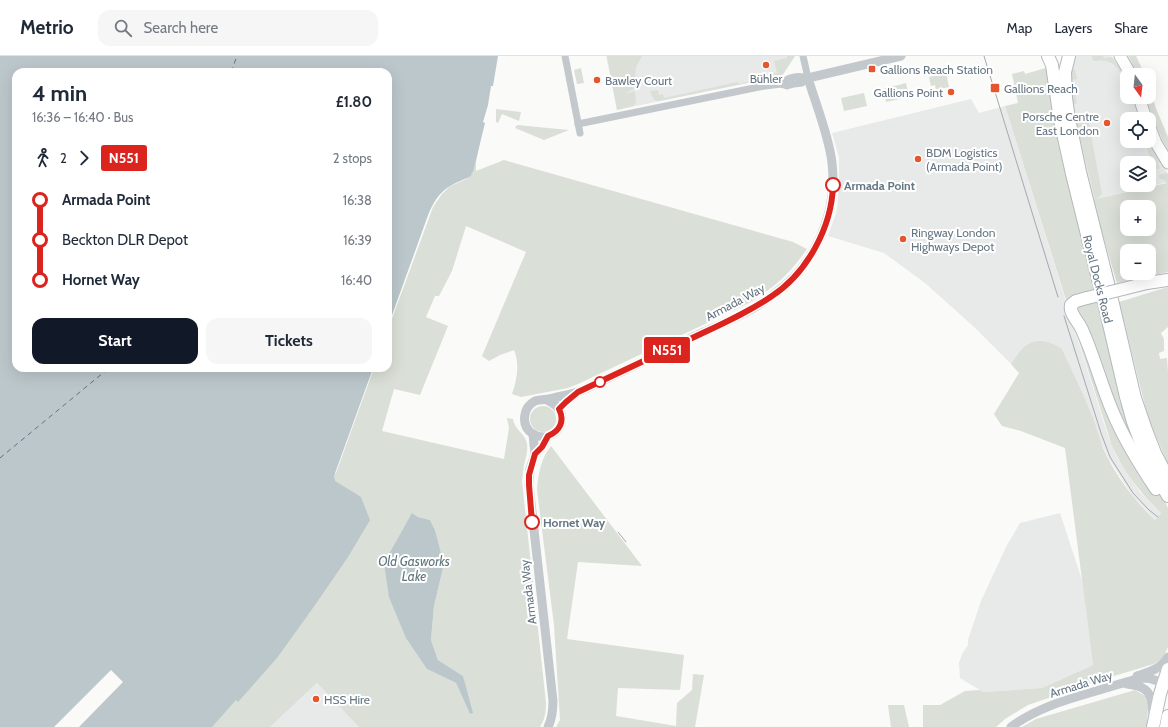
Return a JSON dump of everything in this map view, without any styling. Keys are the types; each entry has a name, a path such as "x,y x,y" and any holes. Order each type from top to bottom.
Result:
{"highway":[{"name":"Royal Docks Road","path":"1048,56 1052,65 1060,120 1072,174 1133,422 1153,470 1168,496"},
{"name":"Royal Docks Road","path":"1069,56 1065,72 1066,92 1069,118 1080,172 1110,287 1135,398 1155,453 1168,478"},
{"path":"1168,280 1149,283 1076,301 1070,307 1071,313 1084,332 1108,400 1119,426 1139,463 1157,490 1168,502"},
{"path":"1153,727 1166,684 1168,669"},
{"path":"1166,727 1168,716"}],"main road":[{"path":"1120,56 1127,68"},
{"path":"1156,143 1168,163"}],"street":[{"path":"565,56 580,133"},
{"path":"802,56 808,78"},
{"path":"578,124 742,90 781,84 786,86 802,83 808,78 901,56"},
{"name":"Armada Way","path":"535,454 532,434 525,424 524,417 530,404 538,400 547,400 578,392 745,312 773,296 791,280 808,260 817,245 826,223 831,202 833,181 832,163 829,149 808,78"},
{"name":"Armada Way","path":"548,727 552,718 553,701 529,485 530,469 535,454 542,447 548,436 553,434 560,426 562,417 559,409 578,392"},
{"path":"547,400 554,403 559,409"},
{"path":"532,434 540,437 548,436"},
{"path":"1121,684 1155,670 1163,665 1168,657"},
{"name":"Armada Way","path":"1011,727 1038,710 1121,684 1145,678 1166,684"},
{"path":"1121,684 1137,686 1146,685 1152,687 1166,684"},
{"path":"1137,686 1144,689 1150,696 1153,727"}],"shaded area":[{"path":"606,56 795,56 781,76 617,110"},
{"path":"607,56 642,56 636,67 634,89 627,92 635,91 636,103 633,106 617,110"},
{"path":"787,56 795,56 782,76 768,78 771,74 777,73 774,61 787,58"},
{"path":"1076,56 1111,56 1120,69 1120,104 1135,104 1138,112 1120,112 1120,148 1153,148 1168,174 1168,182 1156,185 1156,156 1120,156 1120,192 1126,192 1092,200 1077,136 1069,71"},
{"path":"1092,56 1103,56 1104,58 1112,57 1120,70 1120,72 1116,67 1108,62 1099,60 1093,61"},
{"path":"1128,56 1136,56 1142,68 1134,68"},
{"path":"1049,67 1120,402 1168,508 1168,647 1163,658 1154,664 1104,679 1028,705 1005,719 996,727 923,727 923,705 940,705 965,691 980,690 983,692 1042,688 1093,665 1065,448 1021,431 1002,426 994,414 1019,373 1011,364 1021,350 1027,345 1032,342 1039,341 1053,344 1062,349 1091,413 1103,448 1113,468 1132,496 1155,520 1161,513 1146,498 1134,482 1122,465 1112,446 1005,106 1018,103 1012,74 1024,71 1025,74"},
{"path":"581,68 584,83 577,84 574,70"},
{"path":"1075,69 1077,79 1072,80 1077,103 1071,105 1069,71"},
{"path":"946,73 949,87 936,90 935,85 931,86 929,77"},
{"path":"760,79 762,80 659,101 654,100 650,91 658,90 659,95 663,94 664,98 738,82 739,84"},
{"path":"906,83 909,97 886,102 883,89"},
{"path":"864,93 867,106 844,111 841,98"},
{"path":"971,99 979,113 1005,106 1107,433 1116,455 1139,491 1161,513 1155,520 1132,495 1109,459 1062,349 1018,353 1011,364 973,326 925,283 884,253 828,236 837,210 839,183 839,157 832,133"},
{"path":"1148,104 1154,104 1168,137 1168,150 1161,140 1162,139 1156,125 1156,112 1151,112"},
{"path":"496,109 521,112 519,121 502,114 498,123 496,122"},
{"path":"1087,113 1102,194 1096,199 1127,192 1156,192 1156,185 1167,183 1159,178 1159,175 1168,174 1168,272 1156,275 1156,244 1120,244 1120,280 1131,280 1117,283 1092,200 1095,199 1076,122"},
{"path":"517,125 569,130 544,140 515,128"},
{"path":"480,142 476,162 476,171 504,160 793,242 807,249 801,258 780,281 745,305 578,384 568,388 521,397 512,394 517,372 517,361 514,350 489,361 482,356 526,252 466,226 452,271 439,296 435,296 426,317 448,326 420,395 394,389 382,431 504,459 509,428 507,418 513,419 515,425 526,440 527,450 522,481 546,703 545,715 540,727 359,727 317,683 270,727 44,727 369,372 372,372 334,474 336,473 373,372 392,372 392,319 433,207 449,187 468,178 460,180 443,190 435,201 428,215 392,315 392,212","holes":["412,513 418,517 430,520 435,530 444,564 434,606 431,640 438,660 463,676 470,714 456,683 427,669"]},
{"path":"1147,148 1153,148 1160,162 1158,163 1160,168 1156,169 1156,156 1149,156"},
{"path":"1168,287 1168,327 1161,333 1164,339 1164,351 1159,353 1160,359 1167,358 1168,464 1148,418 1119,302"},
{"path":"543,406 552,410 556,419 552,428 543,432 534,428 530,419 534,410"},
{"path":"551,446 642,566 578,562 567,639 684,655 680,690 618,688 616,716 676,726 677,703 692,690 693,674 704,675 695,727 556,727 560,720 554,625 537,490 541,467"},
{"path":"1060,513 1082,580 1093,665 1042,688 983,692 960,678 959,663 962,654 968,645 968,640 981,601 1007,545 1020,523"},
{"name":"HSS Hire","path":"317,683 359,727 270,727"},
{"path":"1135,690 1145,696 1148,707 1147,727 1022,727 1036,719"},
{"path":"888,705 904,705 909,727 891,727"}],"water":[{"path":"0,56 498,56 493,86 491,86 483,122 485,123 473,172 471,176 450,186 440,194 432,206 392,315 392,68 12,68 12,372 372,372 334,476 335,481 361,497 370,520 348,557 277,658 238,702 236,700 212,727 0,727"},
{"name":"Old Gasworks Lake","path":"412,513 418,517 430,520 435,530 444,564 434,606 431,640 438,660 463,676 473,713 470,714 456,683 427,669 406,638 389,597 384,563"}],"pier":[{"path":"111,670 123,682 79,727 54,727"}],"ferry route":[{"path":"232,68 237,56"},
{"path":"0,458 104,372"}],"tram line":[{"path":"984,56 1058,297"},
{"path":"1064,316 1110,457 1133,493 1158,517"},
{"path":"618,532 626,542"}],"bus line":[{"name":"N551","path":"532,522 529,485 530,469 535,454 542,447 548,436 557,431 560,426 562,417 559,409 578,392 745,312 773,296 791,280 808,260 817,245 828,218 833,185"}],"place":[{"name":"Bühler","path":"766,65"},
{"name":"Gallions Reach Station","path":"872,69"},
{"name":"Bawley Court","path":"597,80"},
{"name":"Gallions Reach","path":"995,88"},
{"name":"Gallions Point","path":"951,92"},
{"name":"Porsche Centre East London","path":"1107,123"},
{"name":"BDM Logistics (Armada Point)","path":"918,159"},
{"name":"Armada Point","path":"833,185"},
{"name":"Ringway London Highways Depot","path":"903,239"},
{"name":"Hornet Way","path":"532,522"},
{"name":"HSS Hire","path":"316,699"}]}
